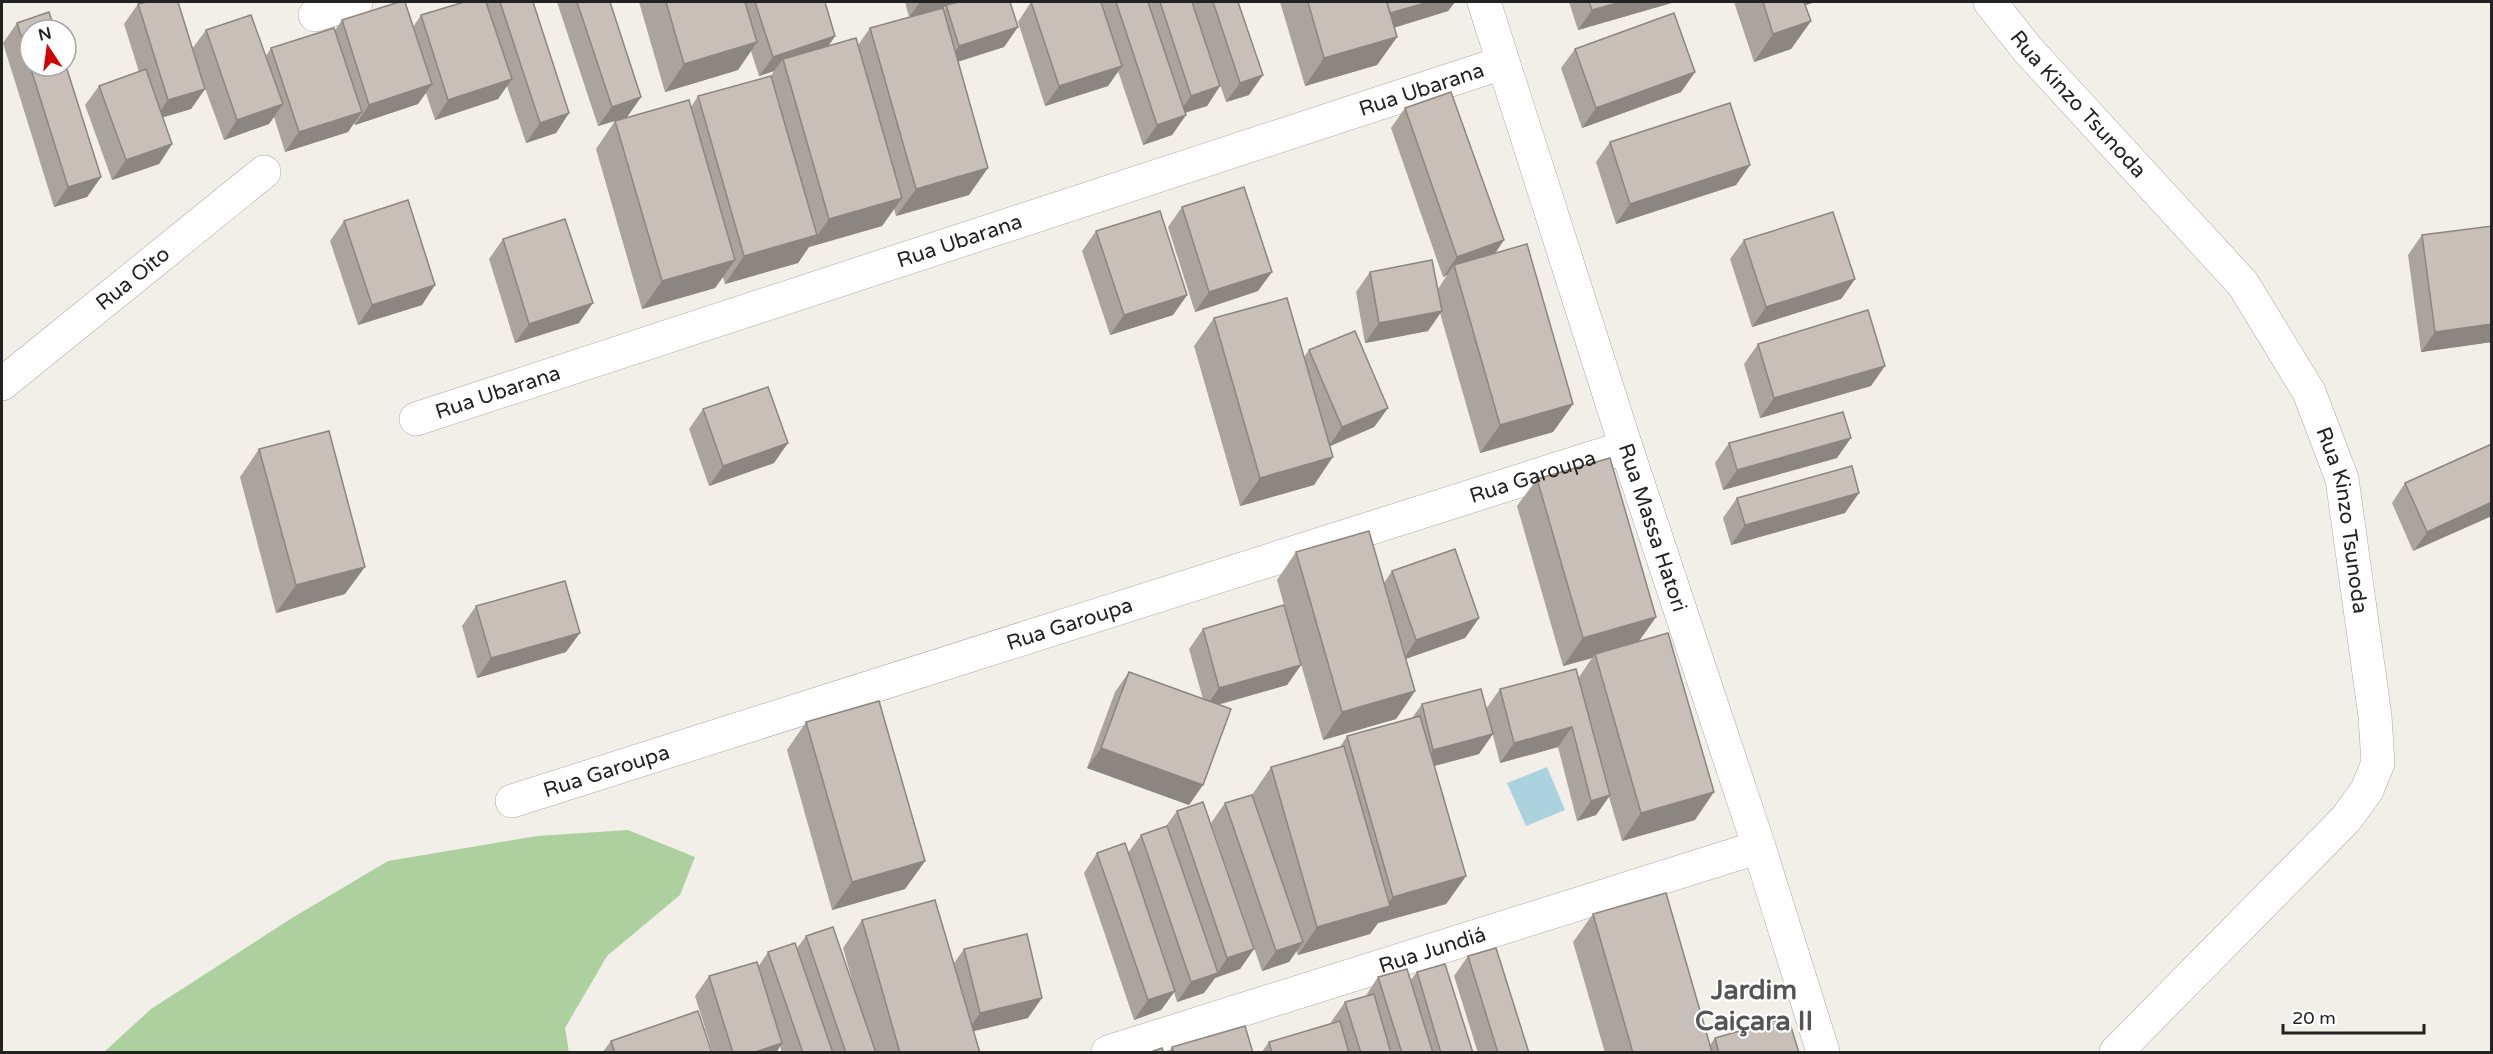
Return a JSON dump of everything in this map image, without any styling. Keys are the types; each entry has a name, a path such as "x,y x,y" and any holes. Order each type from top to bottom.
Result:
{"street":[{"path":"315,15 356,2"},
{"name":"Rua Massa Hatori","path":"1484,2 1626,447 1759,847 1823,1053"},
{"name":"Rua Kinzo Tsunoda","path":"1990,2 2028,51 2243,284 2310,392 2342,479 2375,716 2378,763 2367,790 2346,819 2116,1053"},
{"name":"Rua Ubarana","path":"416,419 1502,63"},
{"name":"Rua Oito","path":"2,384 264,172"},
{"name":"Rua Garoupa","path":"512,801 1626,447"},
{"name":"Rua Jundiá","path":"1108,1053 1759,847"}],"green space":[{"path":"628,830 695,857 680,895 607,956 565,1028 569,1052 104,1052 151,1009 292,918 388,861 537,836"}],"water":[{"path":"1547,767 1565,810 1526,826 1507,783"}],"building":[{"path":"178,2 205,89 168,100 138,4"},
{"path":"405,2 432,84 369,105 342,20"},
{"path":"464,2 486,2 512,79 448,100 421,15"},
{"path":"500,2 533,2 569,113 540,123"},
{"path":"577,2 610,2 641,97 612,107"},
{"path":"666,2 745,2 757,42 684,64"},
{"path":"755,2 825,2 835,36 773,57"},
{"path":"959,2 1010,2 1018,27 959,46 946,5"},
{"path":"1031,2 1101,2 1122,66 1059,86"},
{"path":"1116,2 1148,2 1186,115 1157,125"},
{"path":"1160,2 1192,2 1220,86 1191,96"},
{"path":"1213,2 1238,2 1263,75 1240,83"},
{"path":"1308,2 1387,2 1397,37 1324,58"},
{"path":"1387,2 1429,2 1390,13"},
{"path":"1589,2 1621,2 1592,10"},
{"path":"1763,2 1804,2 1811,21 1773,34"},
{"path":"943,8 988,168 916,189 870,28"},
{"path":"49,12 51,18 32,18"},
{"path":"1674,13 1695,72 1596,108 1575,49"},
{"path":"251,15 283,104 237,120 206,30"},
{"path":"334,28 362,112 299,132 271,48"},
{"path":"856,38 902,198 829,219 783,59"},
{"path":"146,69 172,144 126,160 99,86"},
{"path":"771,76 817,235 744,256 698,96"},
{"path":"34,78 70,78 101,177 68,187"},
{"path":"1451,92 1504,240 1457,257 1405,108"},
{"path":"689,100 735,260 662,281 615,121"},
{"path":"1730,103 1750,165 1630,204 1610,142"},
{"path":"1244,187 1272,272 1209,292 1182,207"},
{"path":"408,200 435,285 372,305 344,221"},
{"path":"1160,211 1187,295 1124,315 1096,231"},
{"path":"1833,212 1855,279 1766,307 1744,240"},
{"path":"565,219 593,303 529,324 503,239"},
{"path":"2492,226 2492,324 2435,332 2422,235"},
{"path":"1527,244 1573,404 1500,425 1454,265"},
{"path":"1432,260 1442,311 1379,323 1370,272"},
{"path":"1287,298 1333,457 1260,478 1214,318"},
{"path":"1868,310 1885,366 1774,398 1758,344"},
{"path":"1355,331 1388,408 1342,427 1309,350"},
{"path":"768,387 788,443 723,466 703,409"},
{"path":"1843,412 1851,438 1737,470 1729,443"},
{"path":"329,431 365,567 296,585 259,449"},
{"path":"2492,444 2492,502 2427,532 2405,483"},
{"path":"1610,458 1656,617 1583,638 1537,479"},
{"path":"1852,466 1859,493 1745,525 1737,498"},
{"path":"1369,531 1415,691 1342,712 1296,552"},
{"path":"1455,549 1479,618 1416,640 1392,571"},
{"path":"565,581 580,633 491,658 476,606"},
{"path":"1284,605 1301,665 1219,688 1203,629"},
{"path":"1668,633 1714,792 1641,813 1595,654"},
{"path":"1576,669 1610,795 1591,801 1572,727 1514,743 1500,689"},
{"path":"1129,672 1231,709 1203,785 1101,748"},
{"path":"1481,689 1493,734 1433,750 1422,704"},
{"path":"879,701 925,861 852,882 806,722"},
{"path":"1420,716 1466,876 1393,897 1347,736"},
{"path":"1344,746 1390,906 1317,927 1271,767"},
{"path":"1252,795 1303,942 1276,951 1225,803"},
{"path":"1203,802 1254,949 1227,958 1177,811"},
{"path":"1167,826 1218,973 1191,982 1141,835"},
{"path":"1125,843 1175,991 1148,1000 1097,853"},
{"path":"1666,893 1711,1053 1633,1053 1593,914"},
{"path":"935,900 980,1053 900,1053 862,920"},
{"path":"833,927 876,1053 846,1053 806,936"},
{"path":"1027,934 1042,998 980,1013 964,949"},
{"path":"795,943 833,1053 803,1053 768,952"},
{"path":"1496,948 1529,1053 1498,1053 1468,956"},
{"path":"757,962 782,1043 752,1053 733,1053 709,976"},
{"path":"1445,964 1473,1053 1441,1053 1417,972"},
{"path":"1407,969 1433,1053 1402,1053 1378,977"},
{"path":"1374,994 1391,1053 1361,1053 1345,1002"},
{"path":"698,1011 712,1053 615,1053 611,1041"},
{"path":"1788,1017 1799,1053 1719,1053 1715,1038"},
{"path":"1340,1021 1349,1053 1272,1053 1269,1042"},
{"path":"1245,1026 1253,1053 1174,1053 1172,1047"},
{"path":"1162,1048 1164,1053 1148,1053"}],"district":[{"name":"Jardim Caiçara II","path":"1754,1006"}]}
